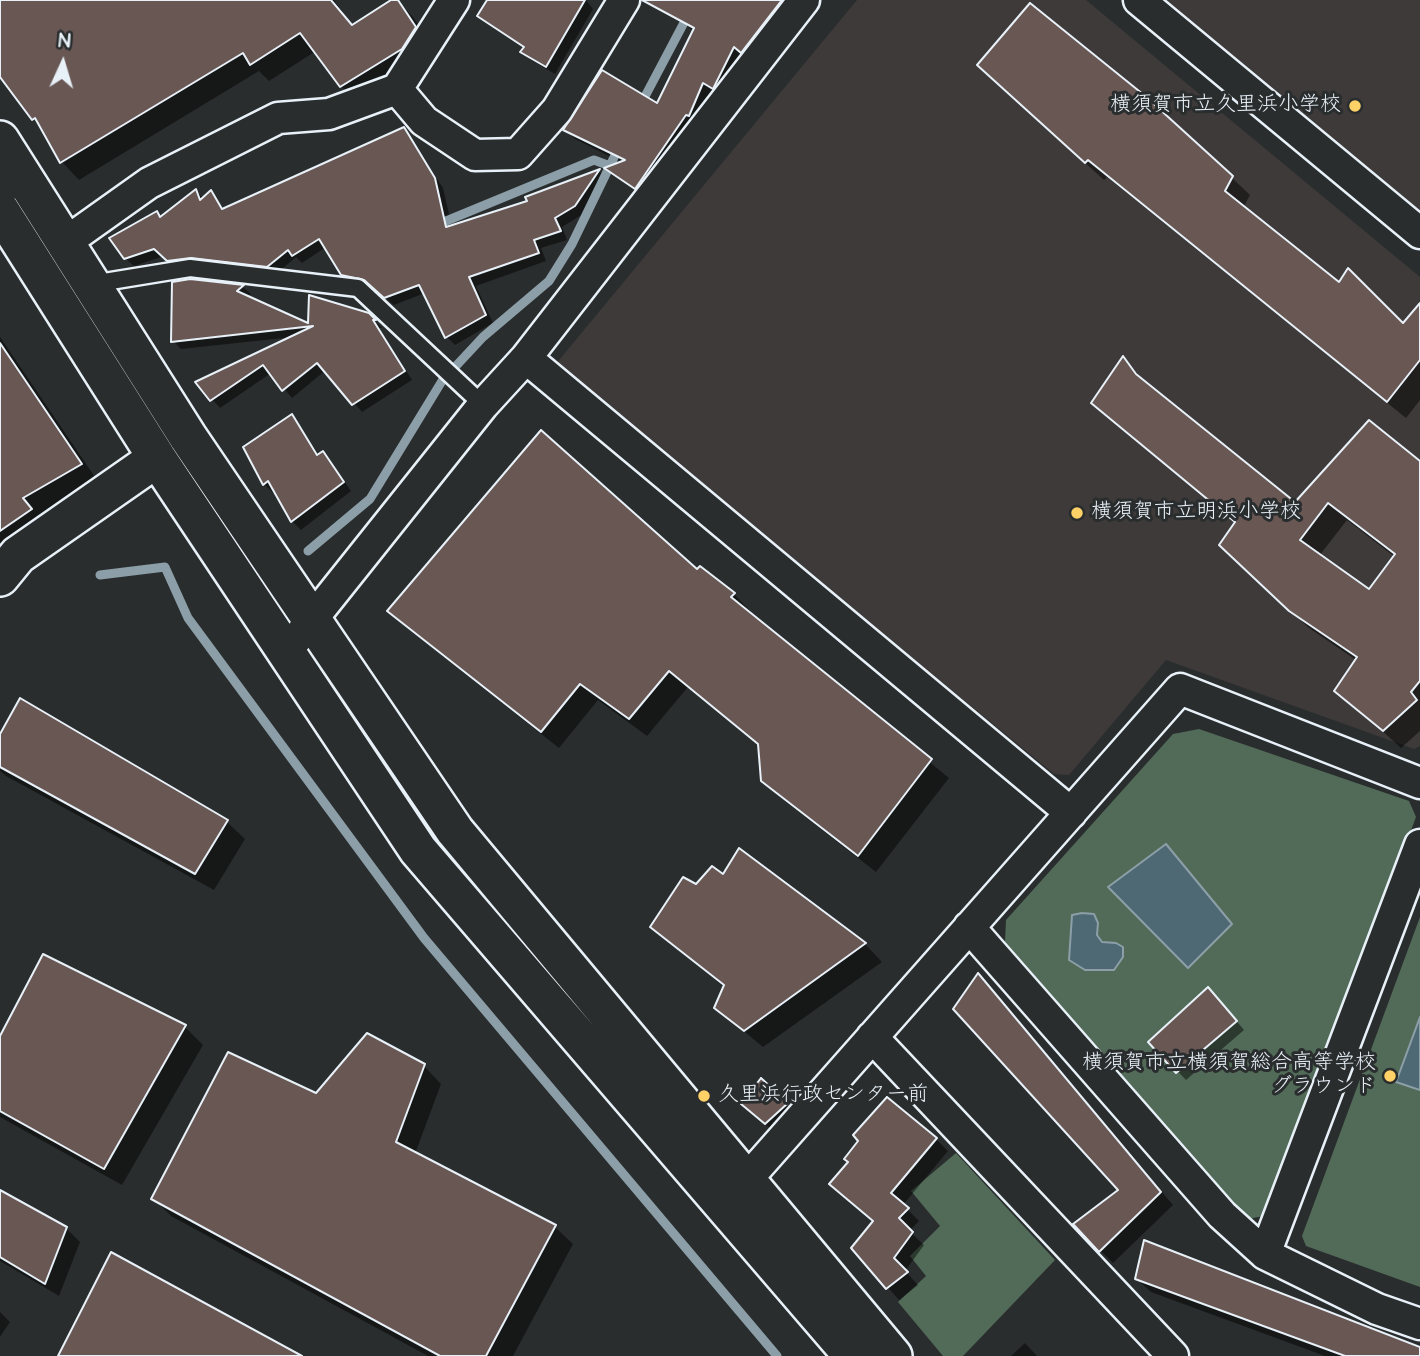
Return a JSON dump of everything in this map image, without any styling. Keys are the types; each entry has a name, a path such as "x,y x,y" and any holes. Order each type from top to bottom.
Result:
{"street":[{"path":"66,242 149,183 278,118 329,114 397,89 454,0"},
{"path":"397,89 424,121 475,155 518,154 557,110 624,0"},
{"path":"286,652 483,405 526,358 804,0"},
{"path":"1139,0 1420,233"},
{"path":"0,140 12,183 66,242 188,437 455,831 735,1192 853,1356"},
{"path":"0,210 157,458 418,850 735,1192 894,1356"},
{"path":"526,358 1071,813"},
{"path":"0,577 18,555 188,437"},
{"path":"735,1192 1180,689 1420,783"},
{"path":"1265,1254 1420,845"},
{"path":"969,928 1222,1215 1265,1254 1377,1309 1420,1324"},
{"path":"872,1037 1173,1356"}],"lane":[{"path":"92,284 190,268 358,288 483,405"}],"shaded area":[{"name":"横須賀市立明浜小学校","path":"857,0 1086,0 1420,277 1420,746 1414,749 1166,660 1069,775 1054,774 555,365"},
{"name":"横須賀市立久里浜小学校","path":"1161,0 1420,0 1420,212"}],"green space":[{"path":"1199,729 1409,801 1416,817 1269,1215 1248,1219 1005,942 1006,920 1173,734"},
{"name":"横須賀市立横須賀総合高等学校 グラウンド","path":"1420,917 1420,1287 1306,1246 1302,1236"},
{"path":"956,1153 1055,1260 963,1356 943,1356 898,1302 926,1276 910,1256 940,1226 911,1191"}],"water":[{"path":"1166,844 1232,924 1188,968 1108,887"},
{"path":"1094,914 1098,923 1097,935 1102,942 1116,943 1123,947 1123,957 1114,970 1085,970 1069,960 1072,915"},
{"path":"1420,1017 1420,1090 1396,1082"}],"building":[{"path":"0,0 331,0 352,25 391,0 398,0 416,27 402,49 340,87 300,33 250,65 243,53 60,163 35,118 32,120 0,77"},
{"path":"487,0 585,0 546,67 520,52 524,47 477,16"},
{"path":"642,0 782,0 741,53 734,47 713,89 703,83 689,116 686,115 635,189 604,168 625,160 563,130 602,70 657,103 694,28"},
{"path":"1030,3 1144,95 1233,176 1225,191 1339,282 1348,268 1403,323 1420,303 1420,360 1387,402 1088,160 1085,163 977,65"},
{"path":"404,127 435,178 446,227 527,201 525,197 600,169 575,206 555,218 561,231 534,240 539,253 469,277 486,315 445,338 419,285 384,298 364,280 341,275 319,239 292,256 288,250 267,267 191,258 167,261 154,249 124,259 109,238 157,211 160,217 196,189 200,200 211,190 222,209"},
{"path":"190,279 244,285 237,291 308,323 309,295 369,313 376,320 373,320 405,371 352,405 317,363 282,391 263,365 210,401 195,382 313,326 171,342 172,282"},
{"path":"0,343 82,464 23,498 32,509 0,531"},
{"path":"1123,356 1136,374 1295,502 1369,420 1420,461 1420,681 1411,692 1417,700 1383,731 1334,691 1357,657 1289,611 1219,545 1235,522 1091,403","holes":["1328,503 1395,554 1369,589 1300,540"]},
{"path":"292,414 317,455 323,451 344,482 291,522 268,481 263,485 243,447"},
{"path":"541,430 697,569 700,566 735,593 731,597 932,759 858,856 761,781 758,744 669,671 629,719 580,684 541,732 387,611"},
{"path":"20,698 228,820 195,874 0,767 0,734"},
{"path":"739,848 866,943 744,1031 714,1008 724,985 650,927 683,877 696,884 712,866 723,874"},
{"path":"43,954 186,1025 104,1169 0,1111 0,1036"},
{"path":"978,973 1161,1192 1099,1252 1073,1224 1118,1190 953,1009"},
{"path":"1208,987 1237,1021 1176,1073 1148,1042"},
{"path":"367,1033 425,1064 396,1142 556,1225 486,1356 440,1356 151,1199 228,1052 316,1093"},
{"path":"761,1078 788,1103 765,1124 741,1104"},
{"path":"887,1097 937,1138 891,1193 909,1208 899,1218 913,1232 894,1258 908,1272 886,1289 851,1248 873,1221 829,1184 848,1162 844,1159 858,1141 853,1135"},
{"path":"0,1190 67,1227 45,1284 0,1257"},
{"path":"1144,1240 1420,1347 1420,1356 1345,1356 1135,1279"},
{"path":"111,1252 302,1356 58,1356"}],"waterway":[{"path":"641,104 696,0"},
{"path":"308,551 370,499 442,381 483,337 549,281 572,244 620,145"},
{"path":"434,226 594,160 610,166"},
{"path":"100,575 165,567 188,618 424,938 777,1356"}],"place":[{"name":"横須賀市立久里浜小学校","path":"1355,106"},
{"name":"横須賀市立明浜小学校","path":"1077,513"},
{"name":"横須賀市立横須賀総合高等学校 グラウンド","path":"1390,1076"},
{"name":"久里浜行政センター前","path":"704,1096"}]}
